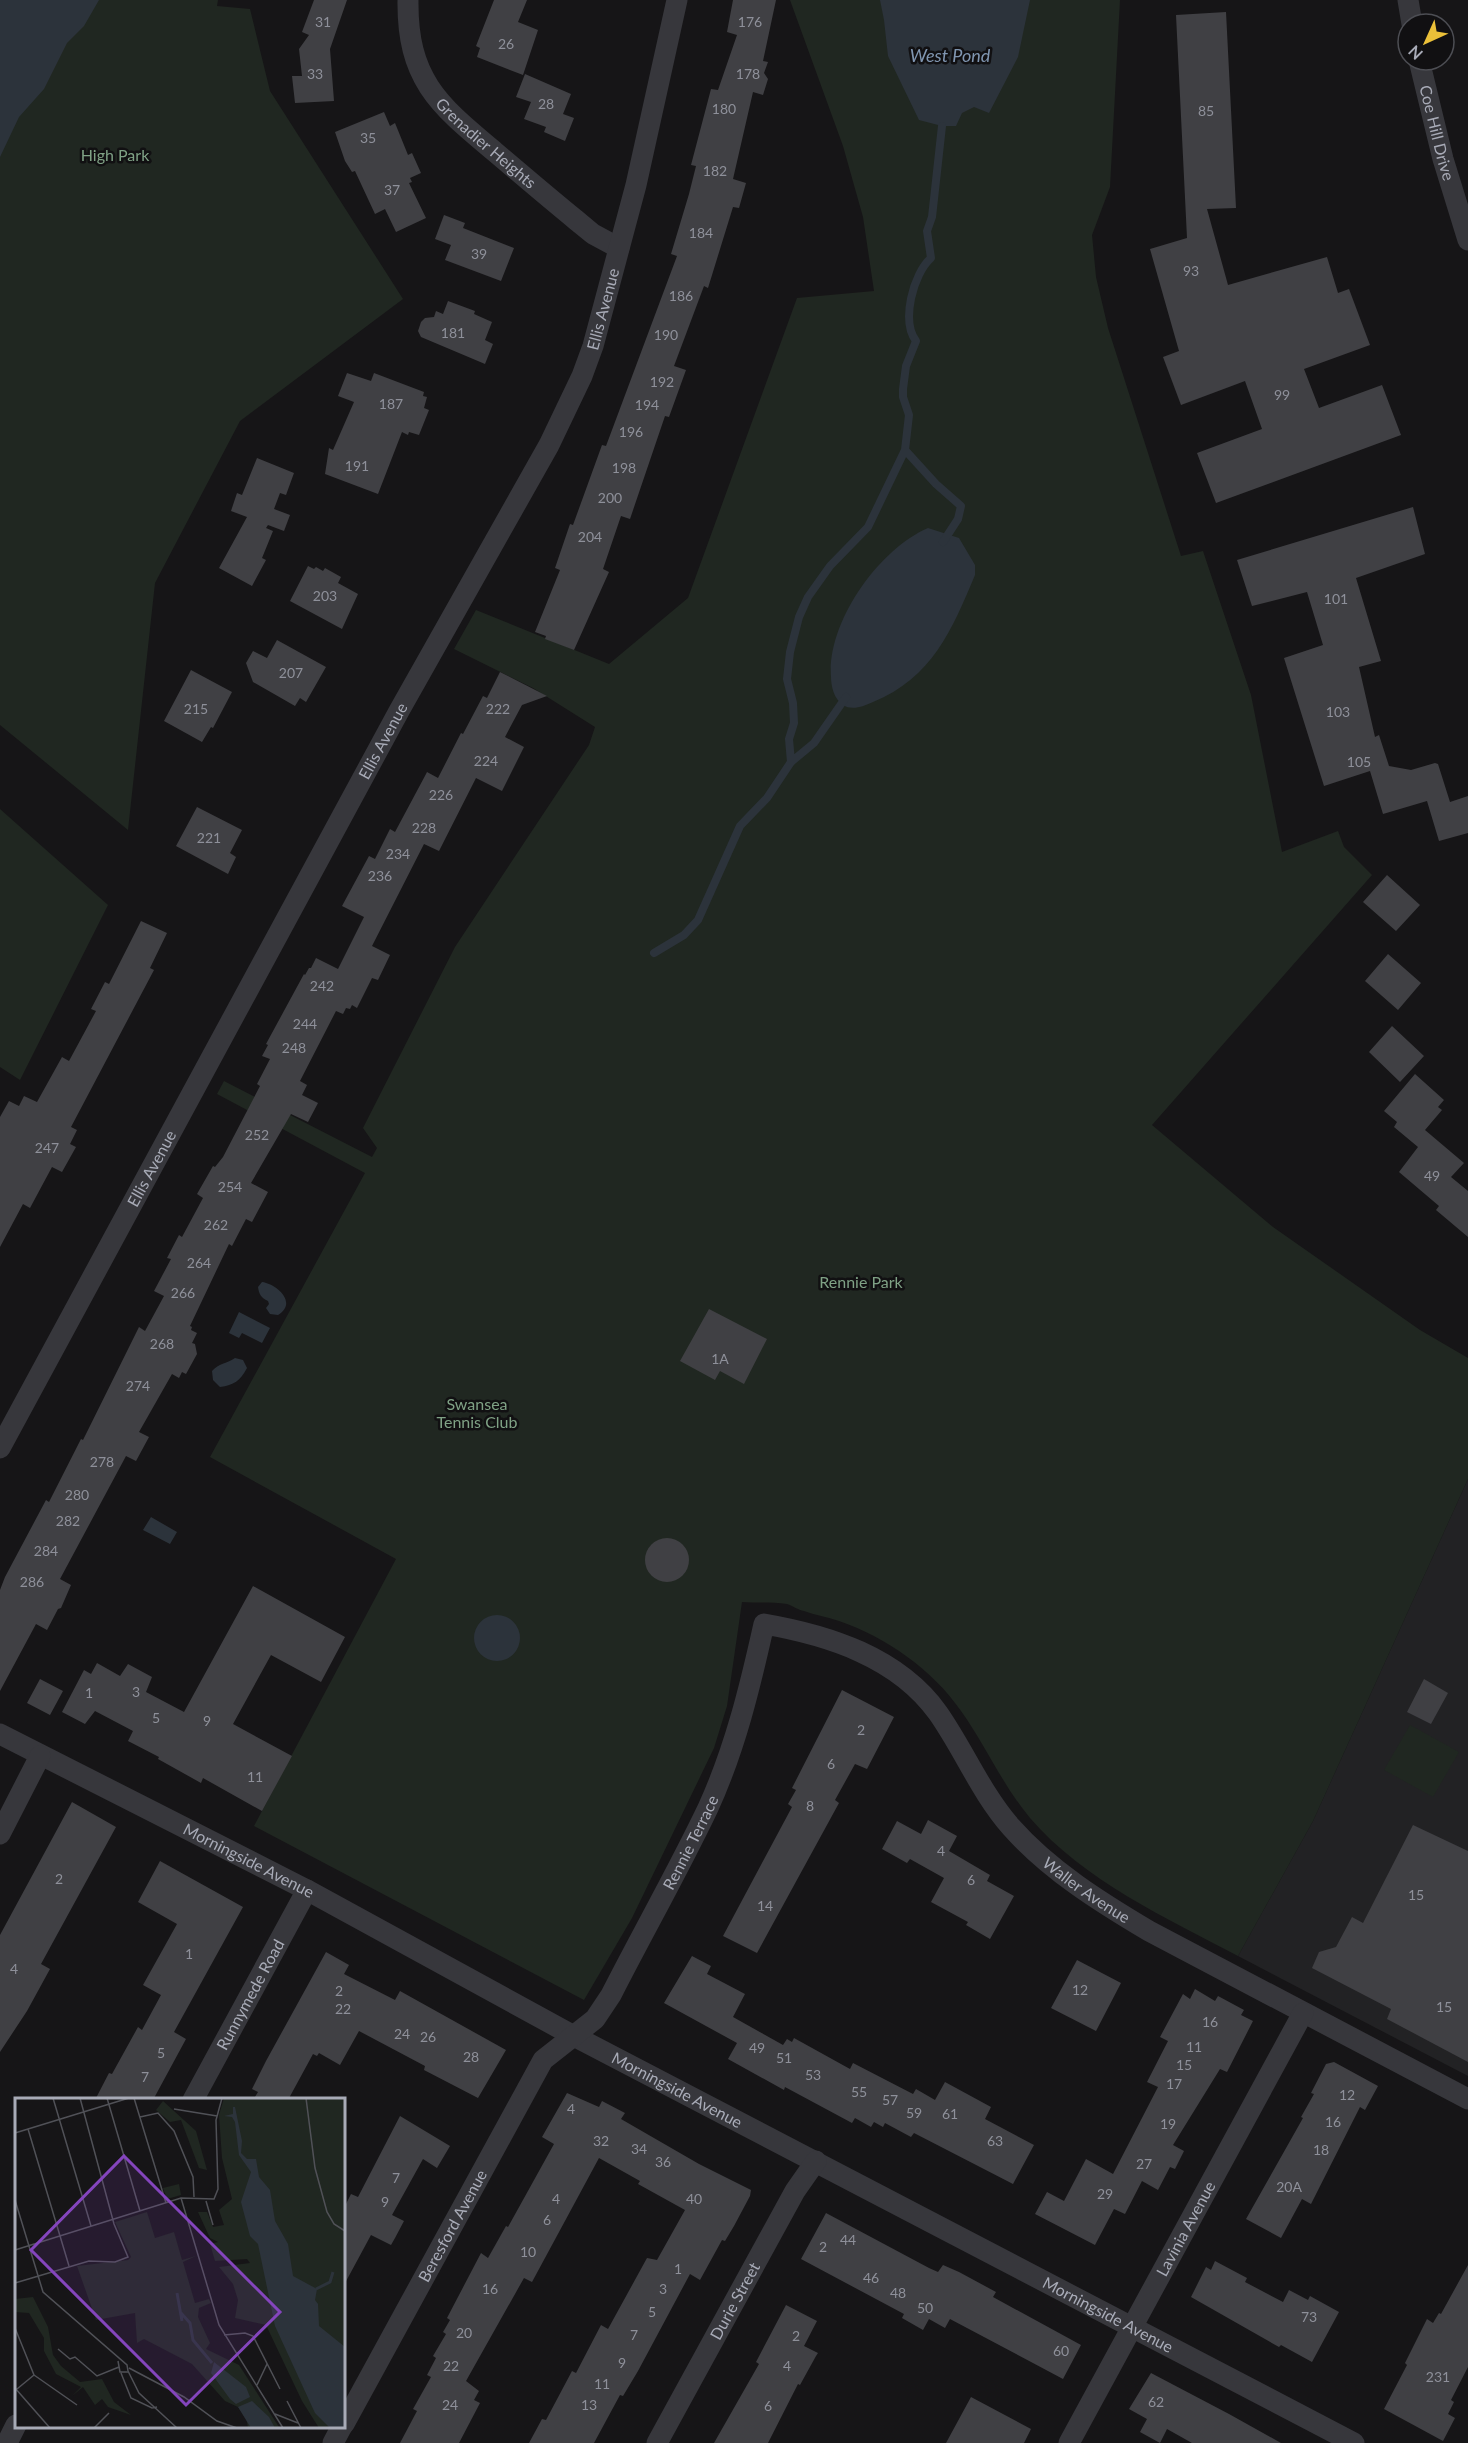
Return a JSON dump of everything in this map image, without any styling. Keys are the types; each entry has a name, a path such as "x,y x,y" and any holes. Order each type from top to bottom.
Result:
{"street":[{"name":"Grenadier Heights","path":"408,0 410,41 416,60 423,77 442,106 585,227 619,248"},
{"name":"Ellis Avenue","path":"0,1448 399,711 549,445 585,366 619,248 636,185 677,0"},
{"name":"Coe Hill Drive","path":"1422,72 1443,159 1468,240"},
{"name":"Waller Avenue","path":"764,1624 803,1631 842,1643 892,1669 916,1689 937,1712 989,1800 1012,1828 1038,1854 1102,1903 1149,1931 1468,2099"},
{"name":"Rennie Terrace","path":"572,2035 595,2019 611,1995 708,1807 736,1734 764,1624"},
{"name":"Morningside Avenue","path":"0,1734 307,1890 572,2035 1354,2443"},
{"path":"0,1834 40,1756"},
{"name":"Runnymede Road","path":"194,2098 307,1890"},
{"name":"Lavinia Avenue","path":"1069,2443 1303,2013"},
{"name":"Beresford Avenue","path":"345,2422 543,2060 572,2035"},
{"name":"Durie Street","path":"657,2443 795,2191 816,2161"},
{"path":"7,2443 15,2427"},
{"name":"Beresford Avenue","path":"333,2443 342,2428"}],"shaded area":[{"path":"1468,1479 1468,2076 1238,1956 1313,1821"}],"green space":[{"name":"High Park","path":"0,0 218,0 217,6 250,9 270,91 403,299 240,421 155,583 128,830 0,725"},
{"name":"Rennie Park","path":"790,0 1120,0 1110,187 1092,235 1096,277 1108,328 1181,556 1203,551 1251,695 1282,852 1338,831 1344,847 1372,875 1152,1125 1273,1227 1420,1330 1468,1358 1468,1479 1313,1821 1238,1956 1128,1896 1075,1861 1051,1840 1020,1806 970,1724 950,1696 907,1657 874,1636 839,1621 787,1604 742,1602 727,1706 714,1748 632,1918 584,2000 254,1826 396,1559 210,1457 365,1173 217,1094 224,1081 372,1157 377,1148 363,1128 455,947 589,745 595,727 533,688 454,649 476,610 609,664 688,598 797,298 874,291 863,217 843,146"},
{"path":"0,809 108,905 20,1080 0,1067"},
{"path":"1410,1725 1459,1752 1433,1797 1384,1770"}],"water":[{"path":"0,0 99,0 84,26 67,43 44,89 19,117 0,157"},
{"name":"West Pond","path":"880,0 1030,0 1018,57 989,113 974,107 962,113 956,126 942,126 919,120 888,56"},
{"path":"928,528 959,538 975,565 975,575 958,615 938,650 911,680 869,704 847,707 835,696 831,677 832,656 847,611 875,570 892,552"},
{"path":"262,1282 274,1286 286,1300 284,1310 278,1315 270,1314 266,1308 268,1301 261,1296 258,1287"},
{"path":"239,1312 270,1328 262,1343 242,1333 239,1338 229,1333"},
{"path":"235,1358 243,1360 247,1368 236,1382 220,1387 213,1380 212,1371 217,1366"},
{"path":"151,1517 177,1532 170,1544 143,1530"},
{"path":"497,1615 513,1622 520,1638 513,1654 497,1661 481,1654 474,1638 481,1622"}],"building":[{"path":"314,0 347,0 330,49 334,101 295,103 292,76 302,76 299,49 309,35 302,32"},
{"path":"494,0 527,0 518,22 538,30 523,75 477,57 480,48 476,46"},
{"path":"733,0 776,0 763,61 768,62 764,73 768,79 763,95 753,92 733,179 746,183 739,208 733,207 708,288 704,286 674,366 686,370 669,417 665,416 630,519 621,516 603,569 609,572 574,650 545,639 546,636 535,632 560,570 555,568 570,524 573,525 602,445 606,446 677,256 671,254 696,166 691,165 711,89 718,90 737,35 727,32"},
{"path":"1226,12 1236,208 1207,209 1228,285 1327,257 1338,293 1349,289 1370,345 1304,369 1319,408 1382,385 1401,435 1216,503 1197,453 1262,429 1245,381 1181,405 1163,357 1179,351 1150,249 1187,238 1176,15"},
{"path":"525,74 571,94 563,114 574,118 565,141 544,132 546,127 524,119 531,102 516,97"},
{"path":"384,112 390,126 395,123 408,155 412,153 421,173 410,178 412,182 409,183 426,218 396,232 385,209 375,214 355,171 352,172 345,161 335,132"},
{"path":"444,215 465,223 463,228 514,248 501,281 445,260 451,245 435,239"},
{"path":"448,301 475,311 474,314 492,322 485,340 493,344 485,364 421,337 418,331 421,322 425,318 434,317 436,311 443,314"},
{"path":"347,373 371,381 374,373 424,392 423,396 427,397 424,408 429,410 419,435 409,432 408,435 402,432 378,494 325,474 329,448 333,450 354,402 338,396"},
{"path":"257,458 294,473 286,495 280,493 274,509 290,515 284,531 268,525 266,528 273,531 262,558 266,560 252,586 219,568 247,517 231,511 237,493 242,495"},
{"path":"1413,507 1425,554 1356,578 1381,661 1359,667 1375,737 1379,735 1389,766 1411,770 1438,764 1450,802 1468,796 1468,833 1439,841 1427,801 1383,814 1370,771 1324,786 1284,658 1323,645 1307,592 1252,606 1237,560"},
{"path":"308,566 323,571 325,568 341,577 338,583 358,594 342,629 290,601"},
{"path":"277,640 326,667 306,702 300,698 295,706 253,682 246,663 253,651 267,658"},
{"path":"191,670 232,692 213,728 211,727 202,742 164,721"},
{"path":"500,672 547,696 522,705 505,737 524,747 502,791 476,778 439,851 424,844 372,946 390,955 378,980 372,978 357,1008 352,1005 350,1009 346,1008 343,1014 336,1011 300,1081 307,1085 302,1095 318,1103 308,1122 291,1114 251,1183 268,1192 252,1222 246,1219 232,1246 229,1244 190,1326 191,1330 197,1333 192,1343 195,1344 197,1354 186,1374 182,1372 179,1378 172,1374 139,1432 149,1437 136,1461 126,1456 60,1579 71,1585 61,1608 58,1609 47,1630 36,1624 0,1691 0,1590 5,1577 46,1500 49,1502 81,1439 83,1440 139,1327 145,1331 164,1296 154,1291 171,1259 167,1258 179,1235 182,1237 203,1198 197,1194 213,1166 215,1167 223,1157 260,1086 257,1084 270,1059 262,1056 268,1045 266,1044 304,974 311,968 316,958 338,969 364,917 342,906 369,856 375,859 390,829 395,832 427,772 438,778 461,733 463,734 483,696 487,698"},
{"path":"197,807 242,830 230,853 236,857 228,874 176,846"},
{"path":"1387,875 1420,905 1396,931 1363,902"},
{"path":"141,921 167,933 150,968 154,970 71,1127 77,1130 70,1144 76,1147 62,1172 52,1167 30,1208 23,1204 0,1247 0,1117 9,1101 19,1106 24,1096 37,1102 62,1057 69,1061 96,1011 91,1009 105,982 109,984"},
{"path":"1388,954 1421,983 1398,1010 1365,981"},
{"path":"1392,1026 1424,1056 1400,1082 1369,1052"},
{"path":"1415,1074 1444,1100 1438,1107 1442,1110 1425,1130 1464,1163 1451,1177 1468,1191 1468,1237 1436,1210 1439,1206 1399,1172 1418,1147 1394,1127 1397,1122 1384,1111"},
{"path":"709,1309 767,1339 744,1384 720,1371 715,1380 680,1361"},
{"path":"667,1538 683,1544 689,1560 683,1576 667,1582 651,1576 645,1560 651,1544"},
{"path":"253,1586 345,1637 321,1682 271,1655 233,1724 292,1756 262,1811 203,1778 201,1783 158,1759 159,1757 128,1741 133,1731 95,1711 85,1724 62,1712 84,1670 91,1674 97,1663 120,1676 128,1664 152,1677 146,1692 184,1712"},
{"path":"40,1679 63,1691 50,1715 27,1703"},
{"path":"1424,1679 1448,1693 1431,1724 1407,1712"},
{"path":"842,1690 894,1717 867,1769 855,1764 835,1800 839,1803 757,1953 723,1936 792,1807 788,1804 796,1790 792,1788"},
{"path":"72,1802 116,1827 41,1964 50,1969 27,2011 0,2052 0,1935"},
{"path":"928,1820 957,1836 949,1851 990,1875 987,1881 1014,1896 990,1939 966,1925 968,1922 931,1902 944,1878 910,1859 907,1863 882,1849 897,1821 921,1834"},
{"path":"1413,1825 1468,1851 1468,2062 1387,2019 1391,2009 1312,1968 1319,1952 1336,1947 1352,1917 1363,1923"},
{"path":"160,1861 243,1907 174,2032 186,2039 154,2098 96,2098 138,2027 142,2030 161,1995 143,1985 177,1924 138,1902"},
{"path":"326,1952 349,1965 344,1974 395,2000 400,1991 506,2050 478,2098 424,2070 425,2066 359,2031 340,2065 319,2053 317,2056 313,2054 289,2098 254,2098 258,2092 252,2089"},
{"path":"692,1956 711,1966 707,1974 745,1994 733,2017 783,2045 787,2039 792,2042 794,2038 850,2069 853,2063 913,2094 916,2089 935,2100 945,2082 991,2107 985,2119 1034,2145 1013,2184 914,2133 911,2137 885,2123 883,2127 874,2122 871,2127 855,2118 852,2123 785,2087 784,2090 728,2059 737,2043 664,2003"},
{"path":"1077,1960 1121,1983 1096,2031 1051,2008"},
{"path":"1195,1989 1215,2001 1218,1996 1244,2010 1241,2015 1253,2021 1227,2072 1220,2069 1173,2145 1184,2151 1175,2169 1170,2167 1158,2190 1142,2181 1125,2214 1114,2209 1095,2245 1035,2214 1047,2192 1064,2201 1086,2159 1113,2174 1158,2087 1147,2082 1168,2041 1160,2037 1183,1994 1190,1999"},
{"path":"1334,2062 1378,2086 1365,2110 1360,2107 1311,2204 1302,2199 1281,2238 1246,2219 1303,2118 1301,2117 1314,2094 1311,2093 1326,2064"},
{"path":"567,2093 599,2107 602,2101 625,2113 621,2119 699,2164 751,2190 750,2196 700,2280 690,2274 638,2371 623,2396 620,2395 594,2443 529,2443 542,2419 546,2420 572,2371 576,2373 601,2325 608,2329 647,2258 657,2260 685,2210 638,2184 640,2181 599,2158 532,2282 524,2278 466,2381 479,2391 474,2400 480,2403 459,2443 400,2443 417,2411 413,2409 431,2377 427,2375 436,2358 433,2356 446,2334 443,2332 450,2320 447,2318 481,2253 488,2258 554,2144 542,2137"},
{"path":"400,2116 450,2146 437,2168 423,2159 392,2215 404,2221 391,2245 371,2235 345,2283 345,2206 351,2194 358,2197"},
{"path":"826,2213 938,2272 943,2265 959,2272 996,2292 993,2297 1081,2345 1063,2379 950,2319 945,2328 929,2319 923,2330 902,2318 904,2314 801,2259"},
{"path":"1215,2261 1247,2278 1245,2282 1283,2302 1289,2290 1308,2300 1310,2296 1339,2312 1312,2362 1281,2345 1279,2347 1191,2297 1206,2267 1211,2270"},
{"path":"1468,2265 1468,2367 1451,2400 1454,2402 1448,2414 1455,2418 1443,2441 1384,2409 1427,2319 1433,2323 1439,2313 1441,2314"},
{"path":"786,2305 817,2321 804,2346 818,2353 800,2385 798,2384 768,2443 714,2443 759,2364 756,2362"},
{"path":"1151,2373 1281,2443 1192,2443 1167,2429 1160,2443 1140,2432 1147,2419 1129,2409"},
{"path":"971,2397 1031,2429 1024,2443 946,2443"}],"waterway":[{"path":"791,762 789,739 794,723 793,703 787,679 790,652 799,617 808,597 830,566 868,527 905,450 909,415 903,389 906,366 916,341 909,322 909,310 914,286 931,258 927,231 932,217 942,126"},
{"path":"905,450 936,484 961,506 958,519 943,542"},
{"path":"654,953 684,935 698,920 740,826 767,798 791,762 814,743 846,697"}],"park label":[{"name":"Swansea Tennis Club","path":"477,1413"}]}
